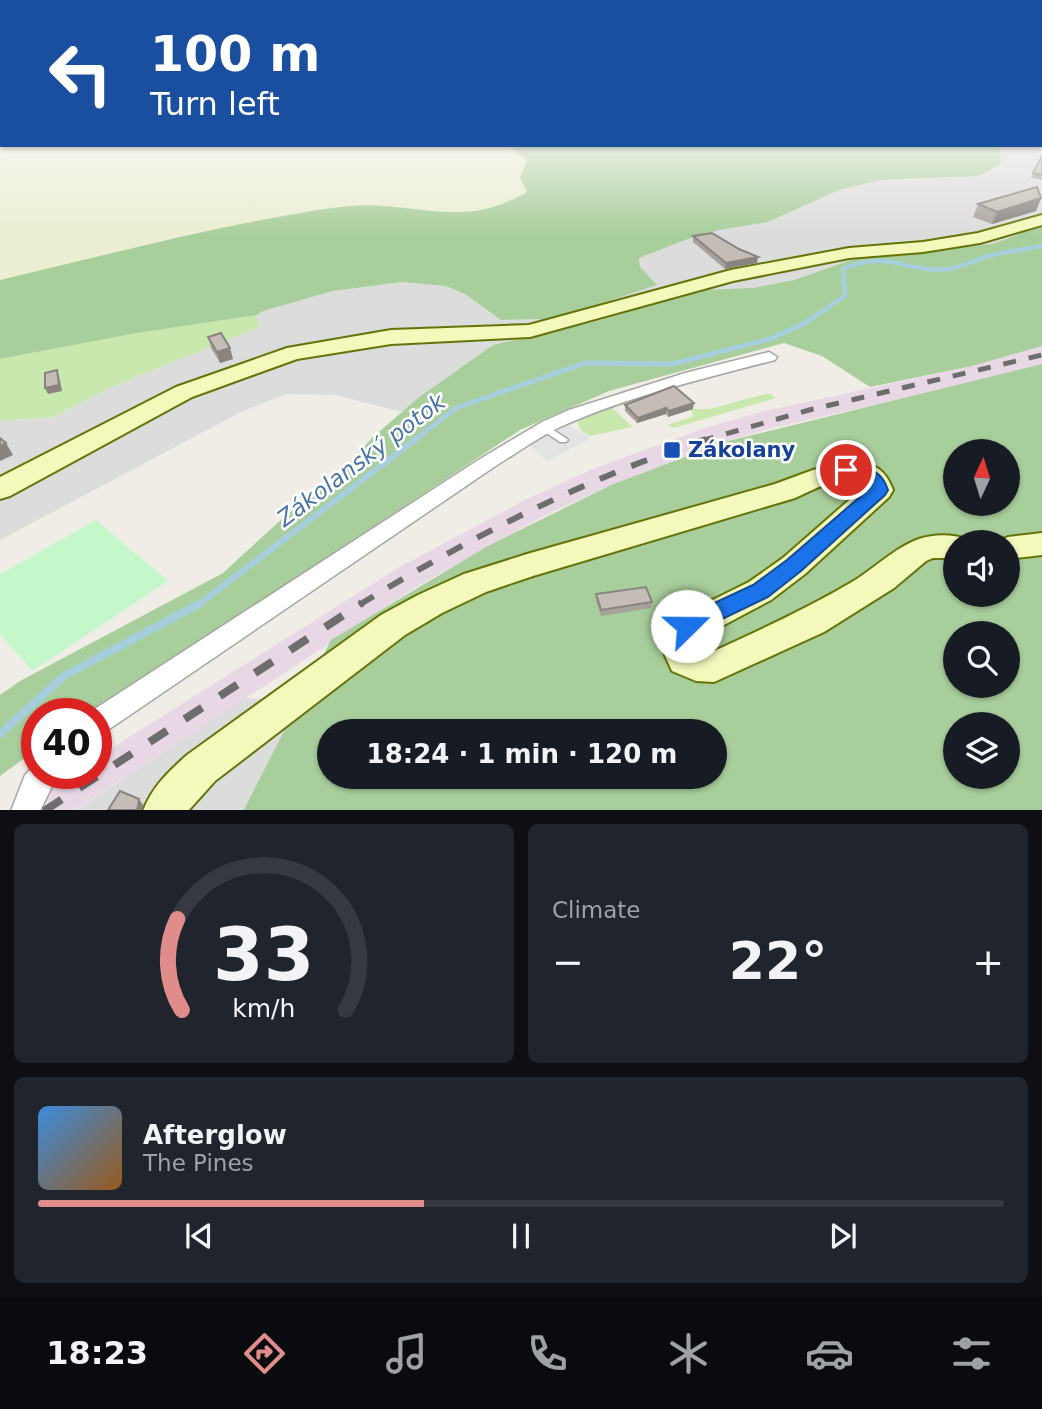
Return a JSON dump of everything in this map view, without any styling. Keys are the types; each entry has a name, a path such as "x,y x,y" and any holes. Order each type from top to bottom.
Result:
{"main road":[{"path":"0,489 184,392 263,362 295,353 391,337 530,331 731,276 849,253 980,238 1042,220"},
{"path":"163,810 201,768 393,625 430,604 488,578 785,491 833,472 857,470 876,480 879,490 794,566 740,603 680,632 675,640 684,660 705,668 741,656 812,622 883,579 915,553 930,547 943,547"},
{"path":"1020,547 1042,544"}],"street":[{"path":"112,712 487,463 545,428 605,403 769,357"},
{"path":"25,810 33,789"}],"lane":[{"path":"545,428 563,440"}],"shaded area":[{"path":"967,160 1042,160 1042,226 992,244 851,260 794,280 493,345 402,412 335,395 286,394 241,412 0,540 0,421 54,417 109,388 259,327 257,315 263,311 333,291 402,282 446,286 465,294 501,320 544,319 589,308 656,285 640,267 639,258 685,240 719,230 768,222 839,190 881,180 931,179"},
{"path":"1042,346 1042,364 990,379 776,427 724,442 611,485 542,517 416,587 112,785 112,748 398,568 525,500 595,468 708,427 761,412 972,366"},
{"path":"565,423 591,438 548,461 527,443"},
{"path":"245,698 300,701 243,810 76,810 107,789 112,789 112,786"},
{"path":"47,789 106,789 74,810 13,810"}],"green space":[{"path":"0,160 527,160 520,178 528,192 512,201 487,209 448,214 380,206 317,210 181,236 0,280"},
{"path":"527,160 1001,160 1001,164 978,176 881,180 839,190 768,222 719,230 685,240 639,258 640,267 657,285 588,308 544,319 501,320 465,294 446,286 402,282 333,291 257,315 137,333 0,359 0,280 198,233 318,210 366,205 439,212 490,208 527,192 520,178"},
{"path":"1042,226 1042,346 972,366 870,387 822,356 784,343 609,391 520,430 112,699 21,698 21,761 0,776 0,695 20,681 223,573 283,518 349,464 372,438 418,398 493,345 598,321 701,290 753,288 794,280 851,260 992,244"},
{"path":"257,315 259,327 109,388 54,417 0,421 0,359 137,333"},
{"path":"1042,364 1042,810 244,810 331,640 486,547 611,485 724,442"},
{"path":"769,393 776,398 674,428 668,425 691,417 693,415 690,409 710,409"},
{"path":"609,405 633,427 590,436 580,430 576,417"},
{"path":"96,520 168,581 32,671 0,634 0,574"}],"building":[{"path":"1040,160 1042,160 1042,175 1033,173"},
{"path":"1037,187 1041,198 997,212 978,204"},
{"path":"712,233 758,257 726,263 693,236"},
{"path":"221,333 230,348 217,352 208,337"},
{"path":"57,370 59,385 45,388 45,373"},
{"path":"674,386 694,403 669,411 666,408 638,418 625,405"},
{"path":"646,587 652,602 601,610 596,594"},
{"path":"120,791 139,799 136,810 108,810"}],"waterway":[{"name":"Zákolanský potok","path":"827,308 845,296 843,269 859,263 886,261 933,270 948,269 995,254 1042,246"},
{"name":"Zákolanský potok","path":"413,441 456,408 585,363 672,364 770,339 805,323 827,308"},
{"name":"Zákolanský potok","path":"200,604 416,439"},
{"name":"Zákolanský potok","path":"0,734 64,676 200,604"}],"railway":[{"path":"701,441 809,410 1042,355"},
{"path":"359,605 442,556 528,512 616,472 706,439"},
{"path":"46,810 362,603"}],"place":[{"name":"Zákolany","path":"672,450"}],"route":[{"path":"687,626 740,603 760,591 794,566 879,490 876,480 869,474 846,470"}]}
